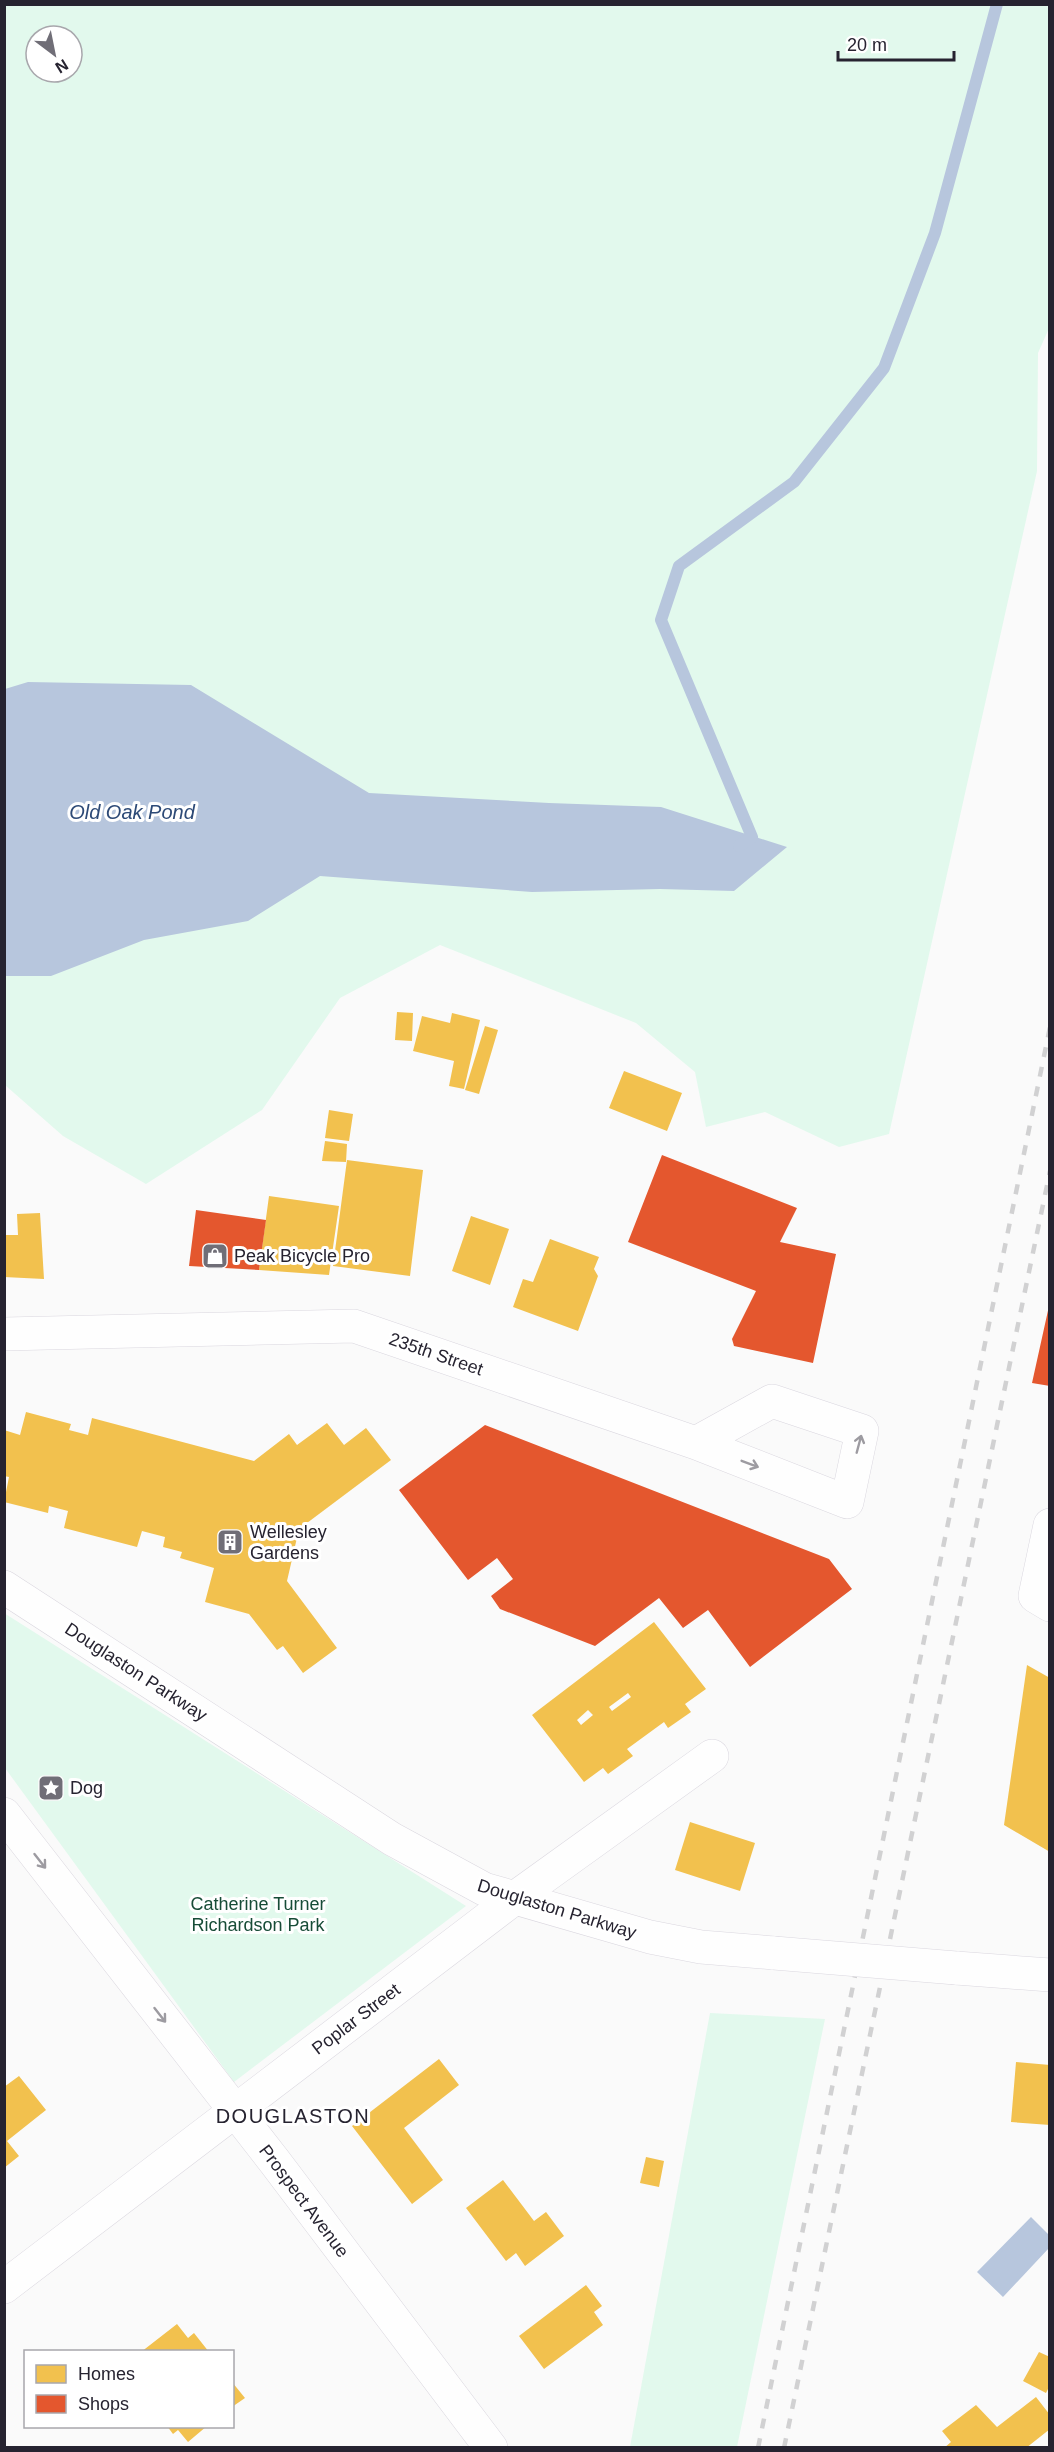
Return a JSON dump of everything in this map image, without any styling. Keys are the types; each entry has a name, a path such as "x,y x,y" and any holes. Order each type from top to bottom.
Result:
{"street":[{"name":"235th Street","path":"4,1334 354,1326 696,1443 847,1502 862,1431 772,1401 696,1443"},
{"path":"1042,1601 1050,1525"},
{"name":"Douglaston Parkway","path":"4,1587 392,1839 484,1889 516,1897 568,1916 650,1937 701,1947 1050,1975"},
{"name":"Poplar Street","path":"4,2288 234,2110 516,1897 712,1756"},
{"name":"Prospect Avenue","path":"4,1814 492,2448"}],"green space":[{"path":"4,5 1049,5 1050,326 1038,353 1037,471 889,1134 839,1147 765,1112 706,1127 695,1072 636,1023 440,945 340,998 262,1110 146,1184 63,1136 5,1085"},
{"name":"Catherine Turner Richardson Park","path":"4,1613 466,1906 234,2082 5,1768"},
{"path":"710,2013 825,2019 737,2447 630,2447"}],"water":[{"name":"Old Oak Pond","path":"28,682 191,685 369,793 661,807 787,847 734,891 660,889 532,892 320,876 248,921 144,940 51,976 5,976 5,689"},
{"path":"1031,2217 1049,2235 1049,2248 1003,2297 977,2272"}],"building: Homes":[{"path":"397,1012 413,1013 412,1041 395,1040"},
{"path":"452,1013 480,1020 464,1089 449,1086 454,1061 413,1051 422,1016 450,1023"},
{"path":"485,1026 498,1030 479,1094 465,1090"},
{"path":"624,1071 682,1093 667,1131 609,1108"},
{"path":"329,1110 353,1114 349,1141 325,1138"},
{"path":"325,1141 347,1144 346,1162 322,1161"},
{"path":"347,1160 423,1170 410,1276 333,1266"},
{"path":"269,1196 339,1206 329,1275 259,1270"},
{"path":"40,1213 44,1279 4,1277 4,1235 18,1235 17,1214"},
{"path":"471,1216 509,1229 490,1285 452,1271"},
{"path":"550,1239 599,1257 594,1269 598,1276 578,1331 513,1307 523,1279 533,1282"},
{"name":"Wellesley Gardens","path":"26,1412 71,1424 69,1430 88,1435 92,1418 254,1461 289,1434 297,1445 327,1423 344,1445 366,1428 391,1460 299,1529 287,1581 337,1648 303,1673 283,1646 277,1650 249,1614 205,1602 214,1568 180,1558 182,1552 163,1547 165,1537 142,1531 137,1547 64,1528 68,1511 49,1506 48,1513 4,1502 9,1477 4,1476 4,1430 20,1435"},
{"path":"654,1622 706,1689 685,1704 691,1712 668,1728 664,1722 627,1749 633,1756 608,1774 603,1768 584,1782 532,1715","holes":["628,1693 631,1697 612,1711 609,1707","588,1710 593,1715 581,1725 577,1720"]},
{"path":"1027,1665 1050,1678 1050,1852 1004,1825"},
{"path":"690,1822 755,1843 740,1891 675,1870"},
{"path":"439,2059 459,2085 404,2128 443,2180 412,2204 352,2126"},
{"path":"1016,2062 1050,2065 1050,2125 1011,2122"},
{"path":"19,2076 46,2110 7,2141 19,2156 4,2168 4,2087"},
{"path":"646,2157 664,2161 659,2187 640,2183"},
{"path":"503,2180 534,2221 546,2212 564,2236 525,2266 516,2253 506,2261 466,2208"},
{"path":"586,2285 602,2306 594,2312 603,2325 544,2369 519,2336"},
{"path":"177,2324 188,2338 194,2333 207,2350 144,2350"},
{"path":"1039,2352 1050,2357 1050,2385 1046,2393 1023,2381"},
{"path":"234,2384 245,2398 234,2406"},
{"path":"1036,2397 1050,2415 1050,2429 1026,2448 944,2448 951,2442 942,2431 976,2405 997,2427"},
{"path":"168,2428 205,2428 188,2442 178,2430 173,2434"}],"building: Shops":[{"path":"662,1155 797,1208 780,1242 836,1254 813,1363 734,1346 732,1339 756,1291 628,1242"},
{"path":"196,1210 266,1220 259,1270 189,1266"},
{"path":"1050,1306 1050,1386 1032,1383"},
{"path":"485,1425 829,1559 852,1589 750,1667 708,1610 683,1628 659,1598 595,1646 500,1609 491,1596 513,1579 497,1558 468,1580 399,1490"}],"waterway":[{"path":"739,846 752,837 661,620 679,566 794,482 884,368 935,233 997,4"}],"railway":[{"path":"758,2448 1050,1027"},
{"path":"784,2448 1050,1171"}],"place":[{"name":"Peak Bicycle Pro","path":"215,1256"},
{"name":"Wellesley Gardens","path":"230,1542"},
{"name":"Dog","path":"51,1788"}],"district":[{"name":"DOUGLASTON","path":"293,2116"}]}
